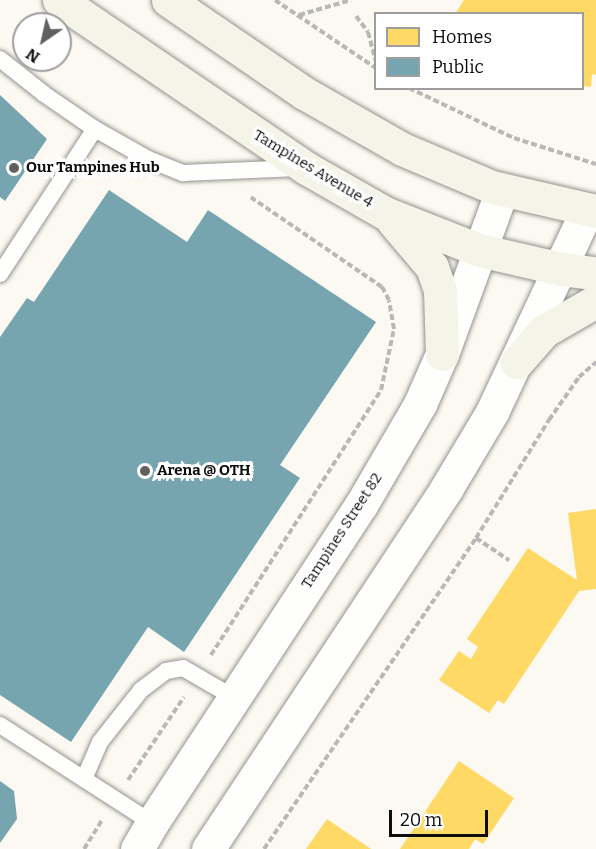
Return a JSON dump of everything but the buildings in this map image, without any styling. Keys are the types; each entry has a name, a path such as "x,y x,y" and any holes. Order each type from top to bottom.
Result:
{"main road":[{"name":"Tampines Avenue 4","path":"59,0 306,168 385,213 479,250 561,269 596,273"},
{"path":"168,0 304,93 412,153 502,190 591,211"},
{"path":"385,213 432,267 440,290 441,354"},
{"path":"517,362 543,332 596,301"}],"street":[{"name":"Tampines Street 82","path":"144,836 361,505 420,404 502,190"},
{"path":"208,849 446,489 492,412 591,211"}],"lane":[{"path":"0,59 44,94 95,129 148,159 183,172 306,168"},
{"path":"0,274 95,129"},
{"path":"84,779 100,742 141,690 166,671 183,668 233,698"},
{"path":"0,725 116,799 144,836"}],"path":[{"path":"275,0 374,67"},
{"path":"298,16 351,0"},
{"path":"356,16 368,32 374,57"},
{"path":"414,90 514,138 596,164"},
{"path":"84,849 381,390 394,329 389,300 382,287 212,171"},
{"path":"264,849 476,538 549,420 579,377 596,362"},
{"path":"476,538 509,560"}],"place":[{"name":"Our Tampines Hub","path":"14,168"},
{"name":"Arena @ OTH","path":"145,471"}]}
